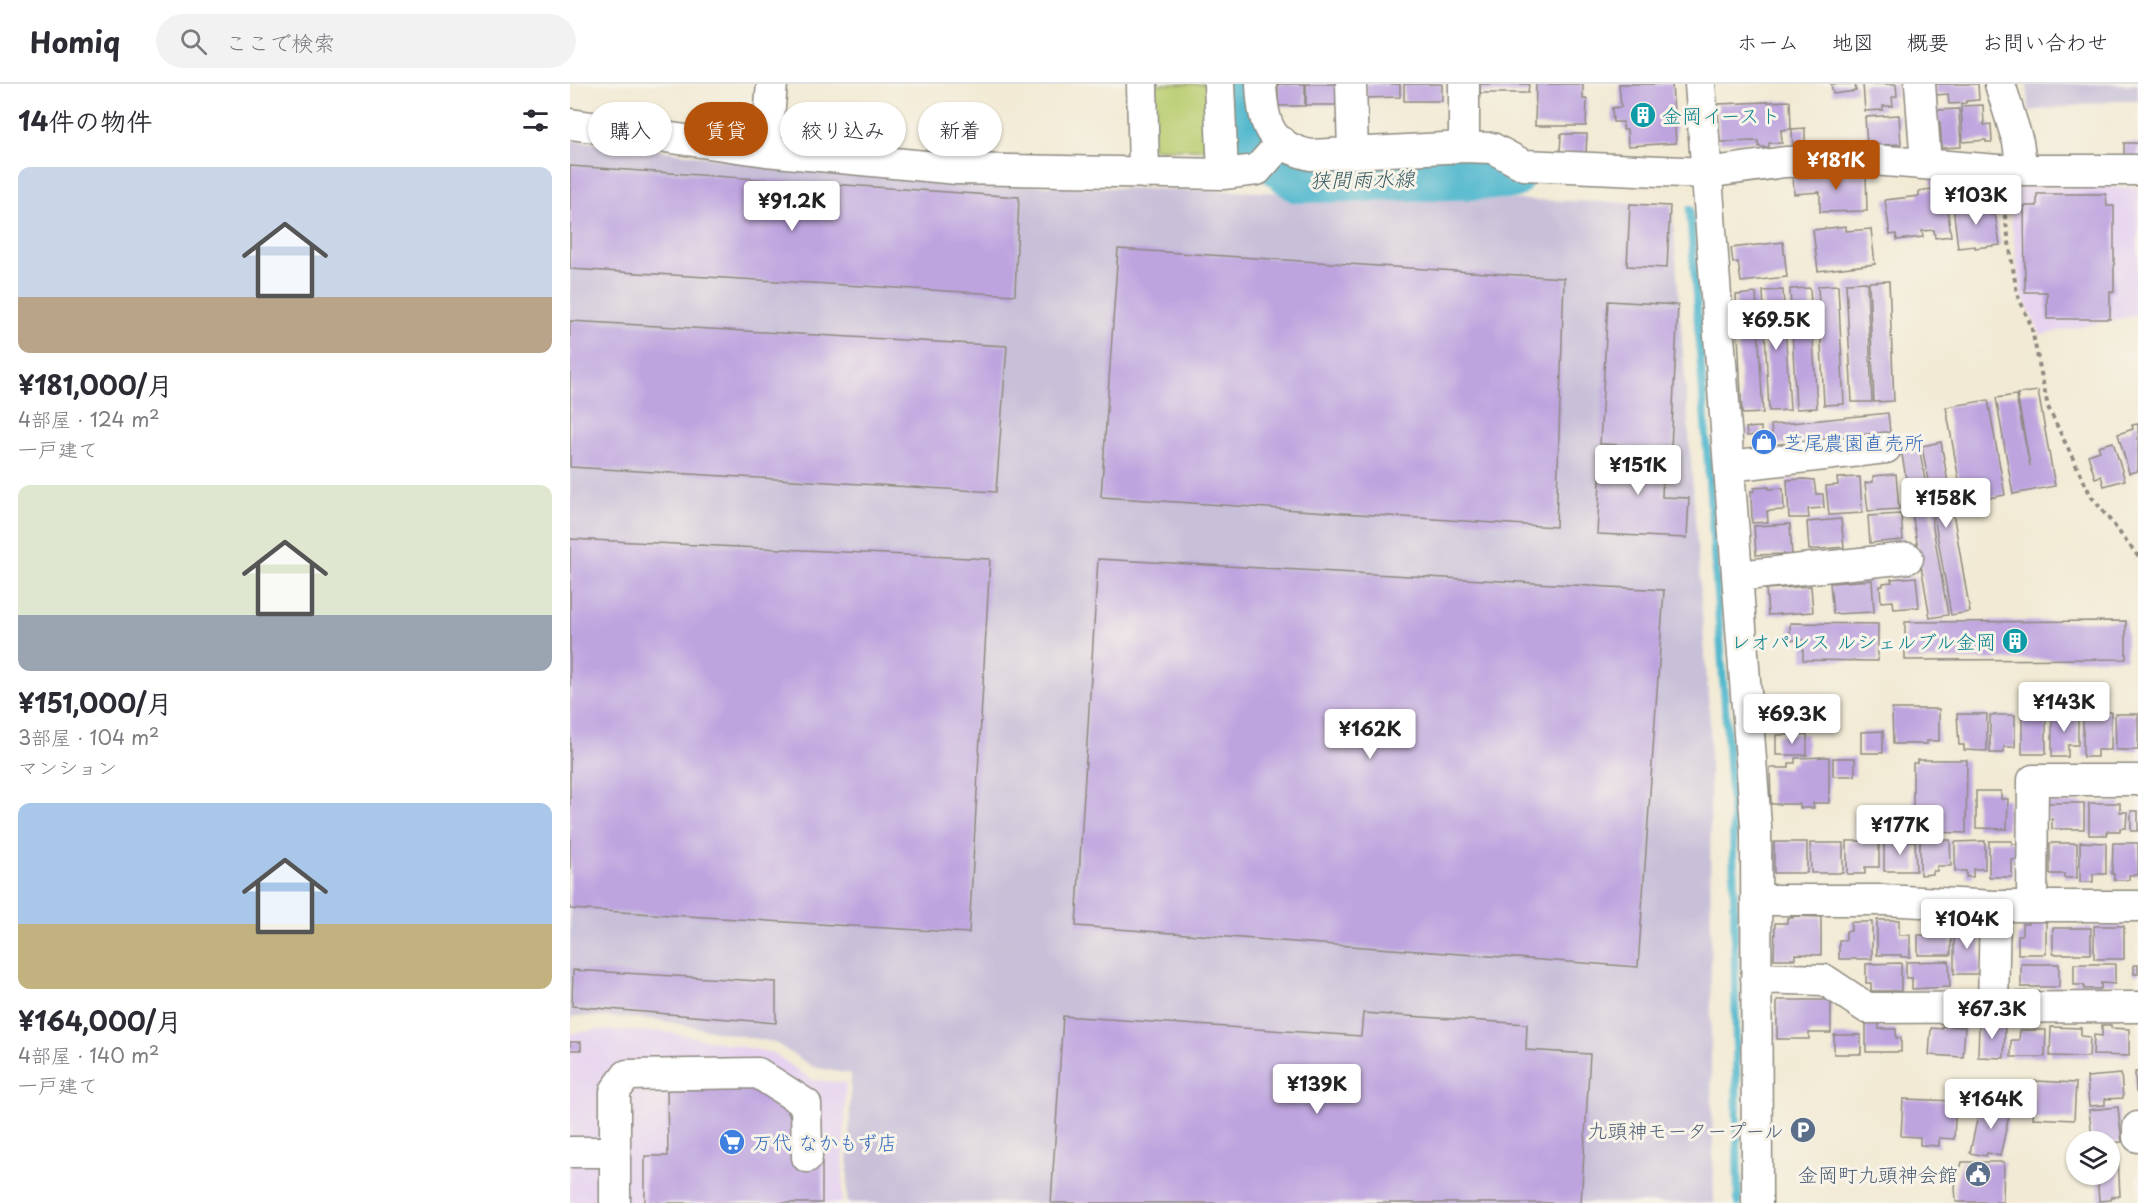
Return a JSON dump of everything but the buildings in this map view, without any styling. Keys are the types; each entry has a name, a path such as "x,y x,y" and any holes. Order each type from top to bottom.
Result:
{"street":[{"path":"768,129 772,84"},
{"path":"1142,84 1144,173"},
{"path":"1219,84 1223,174"},
{"path":"1261,84 1263,115 1266,124 1282,142 1296,152 1311,155 1464,147 1492,148 1524,165 1706,173 1785,162 1873,160 2010,170 2138,170"},
{"path":"1351,84 1353,153"},
{"path":"1464,84 1464,147"},
{"path":"1700,84 1756,826 1757,1203"},
{"path":"1920,84 1926,164"},
{"path":"2000,84 2018,142 2010,170"},
{"path":"570,124 684,140"},
{"path":"768,151 957,169 1223,174 1257,170 1282,142"},
{"path":"1729,466 1886,448"},
{"path":"1737,576 1908,558"},
{"path":"2032,905 2033,780 2138,780"},
{"path":"1756,900 1885,900 1995,906 2138,906"},
{"path":"1994,1007 1995,906"},
{"path":"1756,978 1825,980 1867,1008 2138,1006"},
{"path":"615,1203 615,1090 627,1075 758,1073 806,1104 807,1157"},
{"path":"2138,1127 2138,1137"},
{"path":"570,1152 615,1152"}],"path":[{"path":"2010,170 2017,294 2031,325 2048,407 2091,496 2138,556"}],"shaded area":[{"path":"2027,84 2138,84 2138,101 2116,101 2029,111"},
{"path":"570,140 588,142 588,156 672,156 672,152 684,153 684,156 702,156 825,173 1019,185 1672,204 1710,722 1711,1061 1714,1203 847,1203 851,1074 813,1067 774,1042 653,1019 577,1016 570,1018"},
{"path":"2007,187 2138,187 2138,315 2041,335 2021,293"},
{"path":"596,1030 667,1032 773,1053 812,1080 846,1083 842,1203 570,1203 570,1034"}],"green space":[{"path":"1152,84 1207,84 1207,149 1153,149"}],"waterway":[{"name":"狭間雨水線","path":"1241,84 1244,137 1299,180 1511,176"},
{"path":"1690,210 1733,820 1738,1203"}],"place":[{"name":"金岡イースト","path":"1643,115"},
{"name":"芝尾農園直売所","path":"1764,442"},
{"name":"レオパレス ルシェルブル金岡","path":"2015,641"},
{"name":"九頭神モータープール","path":"1803,1130"},
{"name":"万代 なかもず店","path":"732,1142"},
{"name":"金岡町九頭神会館","path":"1978,1174"}]}
